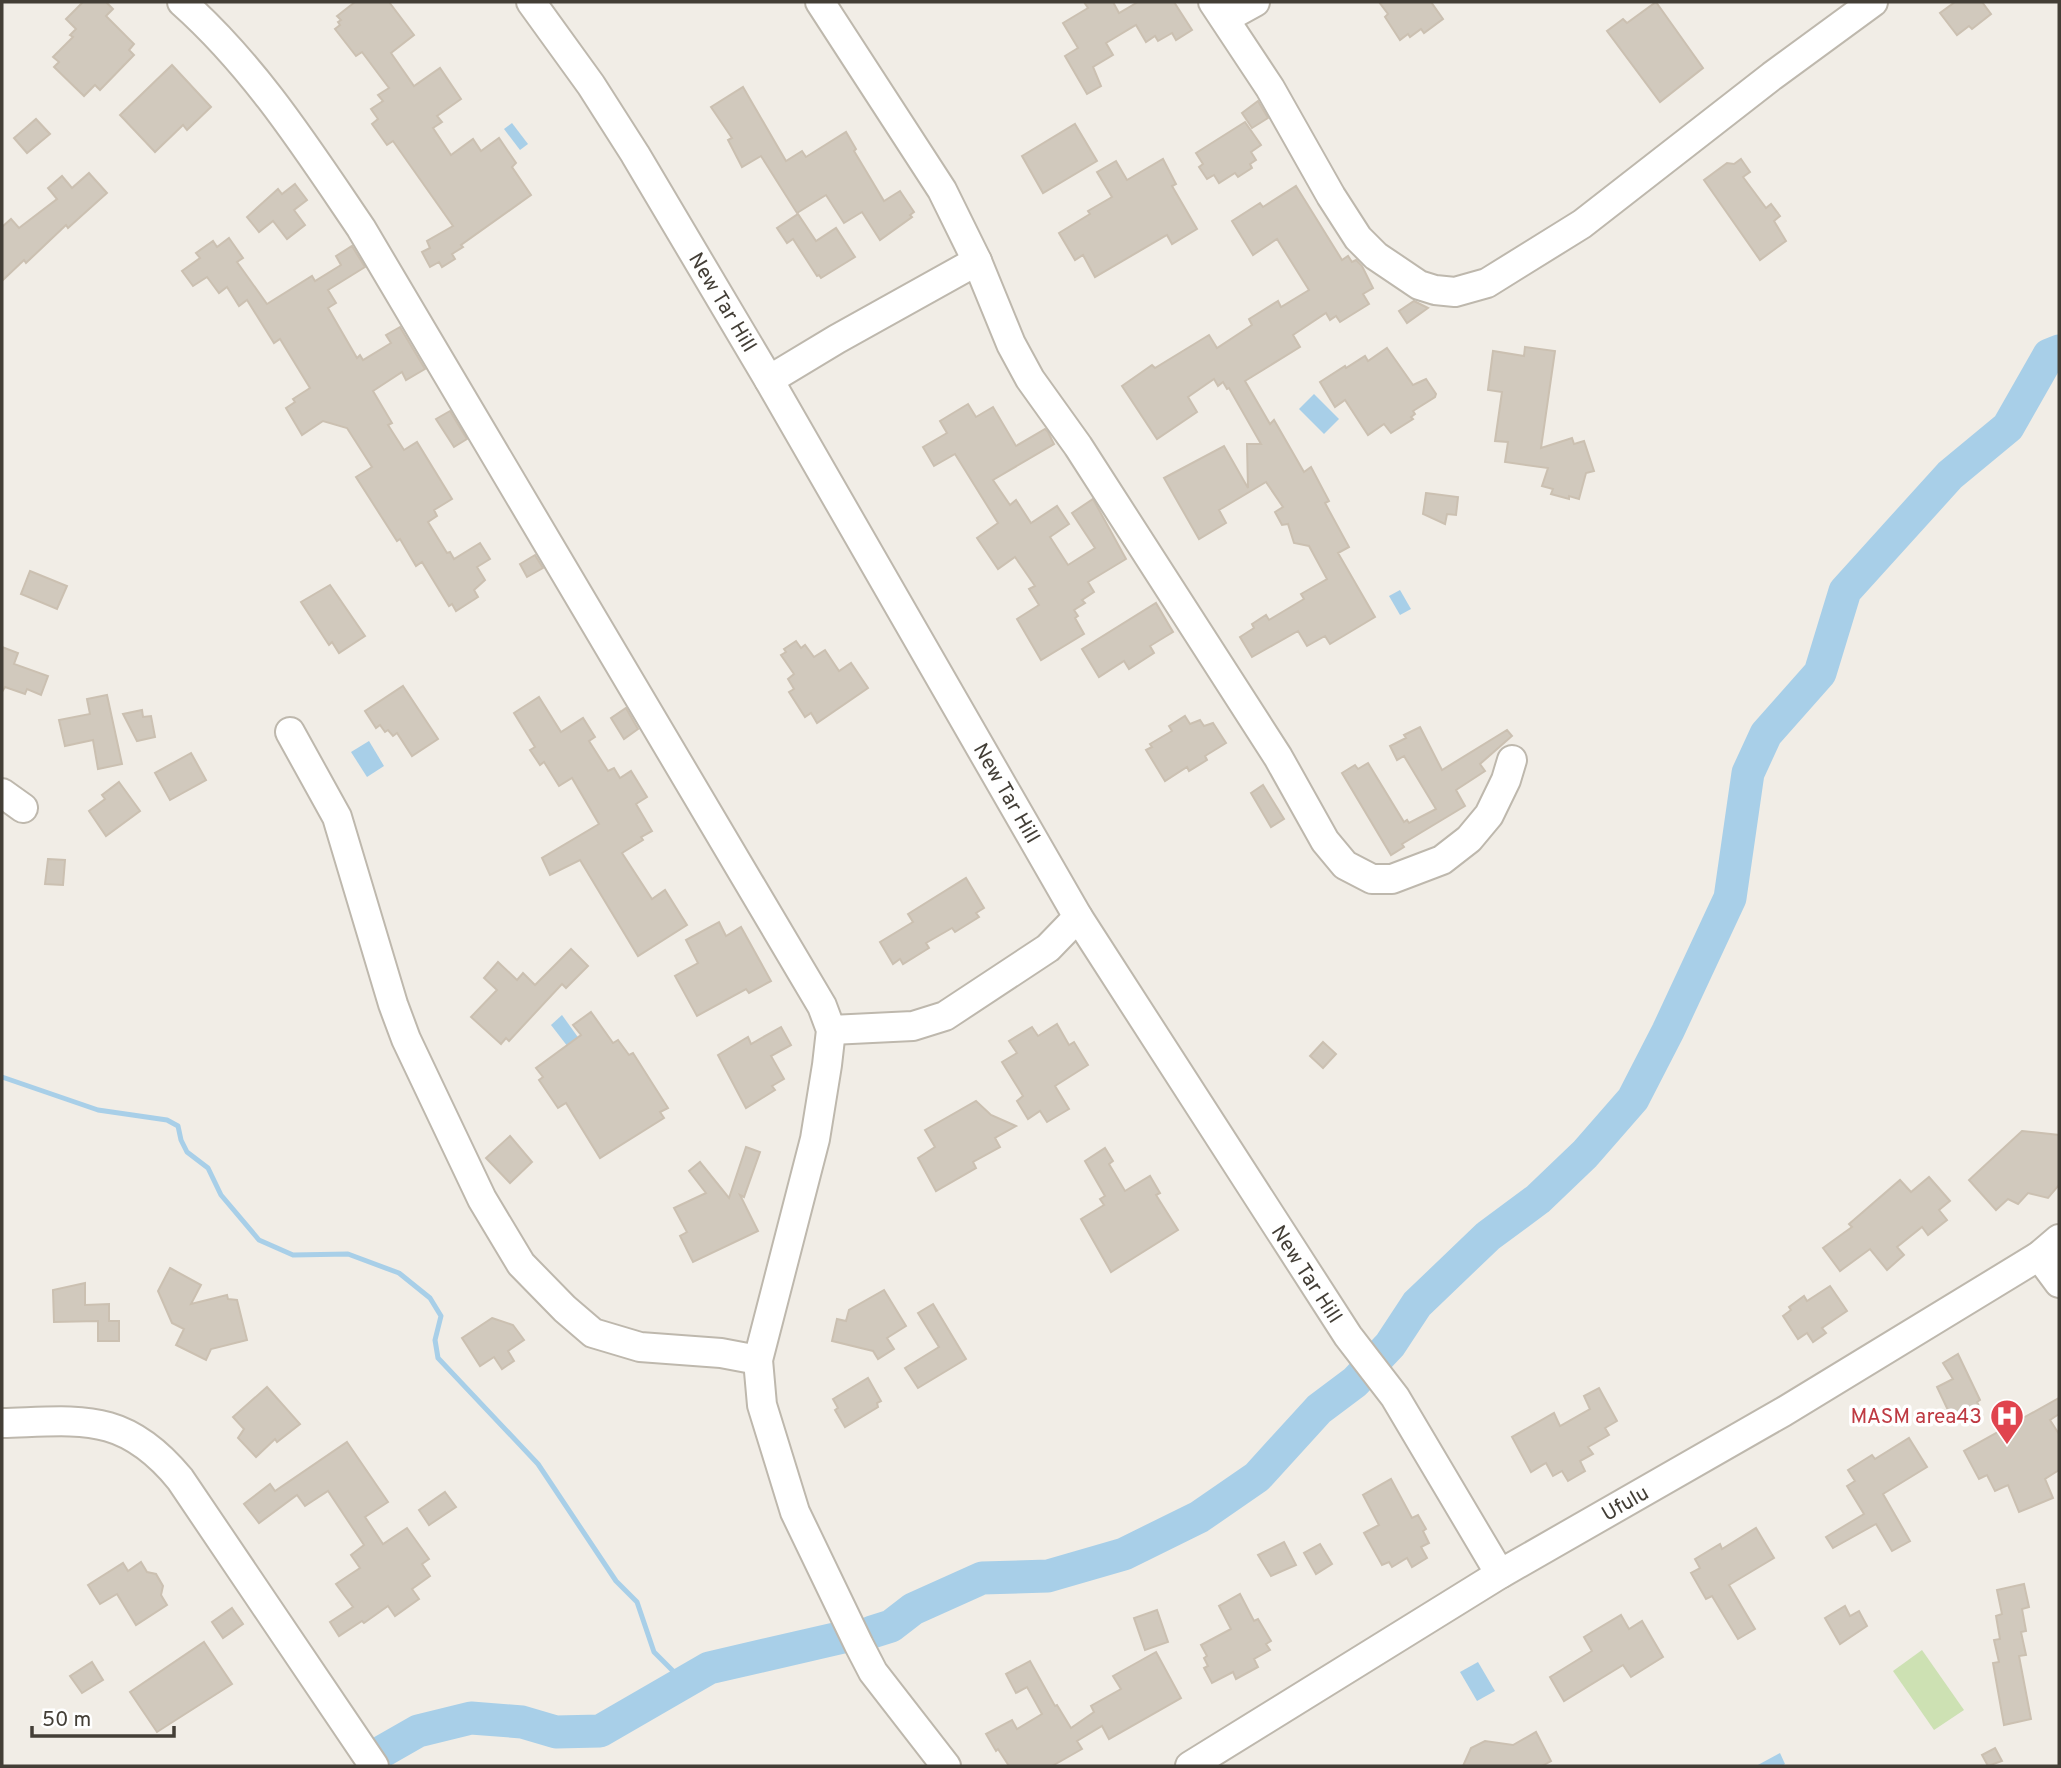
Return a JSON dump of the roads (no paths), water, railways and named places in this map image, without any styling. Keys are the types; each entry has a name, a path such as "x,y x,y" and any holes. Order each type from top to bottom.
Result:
{"street":[{"path":"183,2 213,30 253,75 291,124 360,228 461,393 822,1006 831,1030 815,1139 758,1360 762,1405 795,1511 873,1672 946,1766"},
{"name":"New Tar Hill","path":"531,2 591,85 635,154 769,380 1078,917 1348,1336 1395,1397 1500,1574"},
{"path":"820,2 942,190 977,261 1011,344 1030,379 1078,446 1278,757 1325,841 1345,865 1372,879 1392,879 1442,860 1469,839 1489,815 1506,780 1512,760"},
{"path":"1255,2 1220,10 1359,238 1376,256 1419,285 1455,292 1487,283 1582,224 1761,84 1873,2"},
{"path":"769,380 977,261"},
{"path":"290,732 337,817 406,1039 482,1199 521,1264 593,1333 640,1347 722,1353 758,1360"},
{"path":"831,1030 913,1026 945,1016 1048,948 1078,917"},
{"path":"2049,1247 2059,1283"},
{"name":"Ufulu","path":"1190,1766 1500,1574 1783,1412 2049,1247"},
{"path":"2,1423 73,1421 110,1426 130,1434 163,1458 180,1479 374,1766"}],"water":[{"path":"512,123 528,144 520,150 504,129"},
{"path":"1314,394 1339,419 1324,434 1299,409"},
{"path":"1400,590 1411,609 1400,615 1389,596"},
{"path":"369,741 384,766 367,777 351,752"},
{"path":"562,1015 580,1040 568,1047 551,1025"},
{"path":"1478,1662 1495,1691 1477,1701 1460,1672"},
{"path":"1780,1753 1785,1764 1782,1766 1756,1766"}],"waterway":[{"path":"872,1632 891,1626 913,1609 982,1578 1048,1576 1124,1554 1199,1517 1257,1477 1319,1409 1355,1382 1390,1345 1417,1304 1488,1236 1538,1199 1585,1154 1633,1099 1730,898 1748,773 1766,734 1820,673 1845,591 1950,475 2008,427 2049,355 2059,351"},
{"path":"2,1077 98,1110 167,1120 178,1126 187,1152 208,1168 221,1195 259,1240 293,1255 348,1254 399,1273 430,1298 441,1316 435,1340 438,1358 538,1464 616,1581 637,1602 654,1652 684,1682"},
{"path":"383,1751 418,1731 471,1718 522,1722 556,1732 600,1731 709,1668 852,1635"}],"place":[{"name":"MASM area43","path":"2007,1446"}]}
